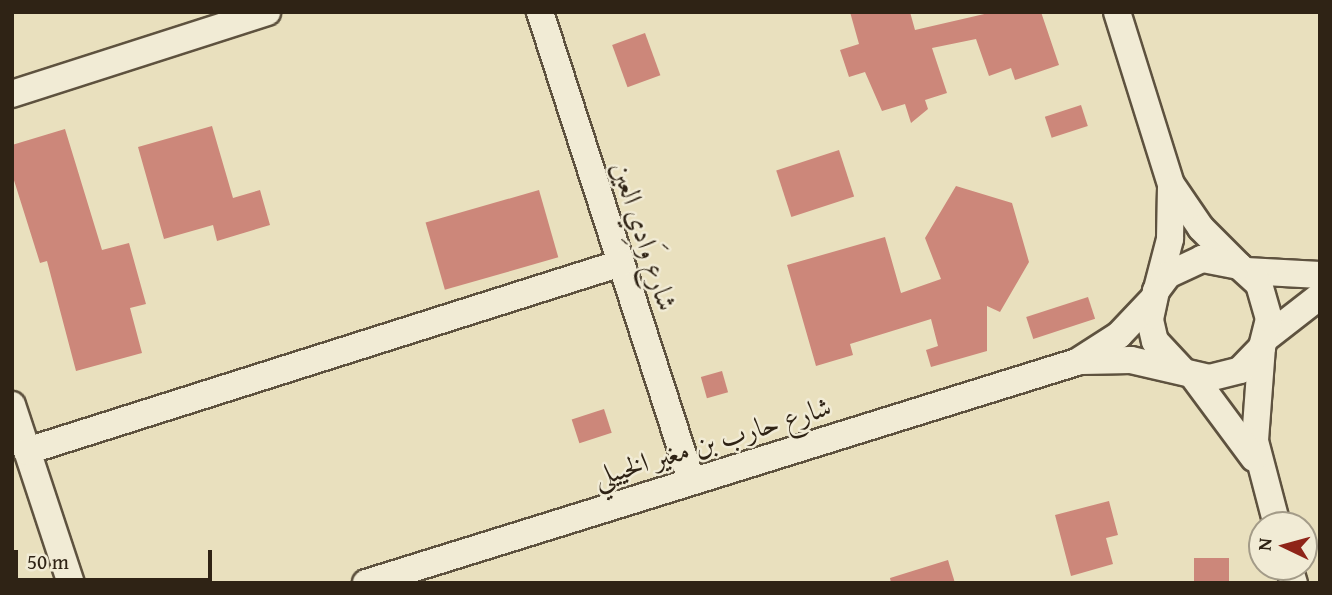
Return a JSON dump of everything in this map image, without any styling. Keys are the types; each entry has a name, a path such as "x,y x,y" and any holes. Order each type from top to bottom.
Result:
{"street":[{"path":"12,94 267,12"},
{"name":"شارع وَادِي العين","path":"540,12 691,480"},
{"path":"1117,12 1171,184 1201,228 1242,268 1267,301 1254,410 1261,472 1273,511"},
{"path":"1171,184 1170,239 1155,295 1155,341 1189,374 1261,472"},
{"path":"1155,295 1168,275 1202,259 1242,268 1320,275"},
{"path":"27,451 621,263"},
{"name":"شارع حارب بن مغير الخييلي","path":"1077,362 1119,335 1155,295"},
{"path":"1189,374 1240,370 1264,342 1320,296"},
{"name":"شارع حارب بن مغير الخييلي","path":"366,583 1077,362 1131,360 1189,374"},
{"path":"12,405 71,583"}],"building":[{"path":"850,12 910,12 915,30 993,12 1041,12 1059,65 1015,80 1011,68 989,76 976,39 932,48 947,93 925,100 928,109 911,123 905,104 882,111 865,72 849,77 840,50 859,44"},
{"path":"645,33 660,75 628,87 612,45"},
{"path":"1081,105 1088,126 1052,138 1045,117"},
{"path":"212,126 233,198 260,190 270,225 217,241 213,225 164,239 138,147"},
{"path":"65,129 102,250 129,243 146,304 130,308 142,353 76,371 47,261 40,263 12,174 12,145"},
{"path":"839,150 854,197 791,217 776,170"},
{"path":"956,186 1012,203 1029,262 1000,312 987,306 987,351 931,367 926,350 938,346 931,319 850,344 853,355 816,366 787,265 885,237 901,293 941,279 925,238"},
{"path":"539,190 558,257 445,290 426,223"},
{"path":"1088,297 1095,319 1033,339 1026,317"},
{"path":"722,371 728,392 707,398 701,377"},
{"path":"604,409 612,433 579,443 572,420"},
{"path":"1109,501 1118,535 1106,538 1113,564 1071,576 1055,515"},
{"path":"1194,558 1229,558 1229,583 1194,583"},
{"path":"948,560 955,583 891,583 890,578"}]}
